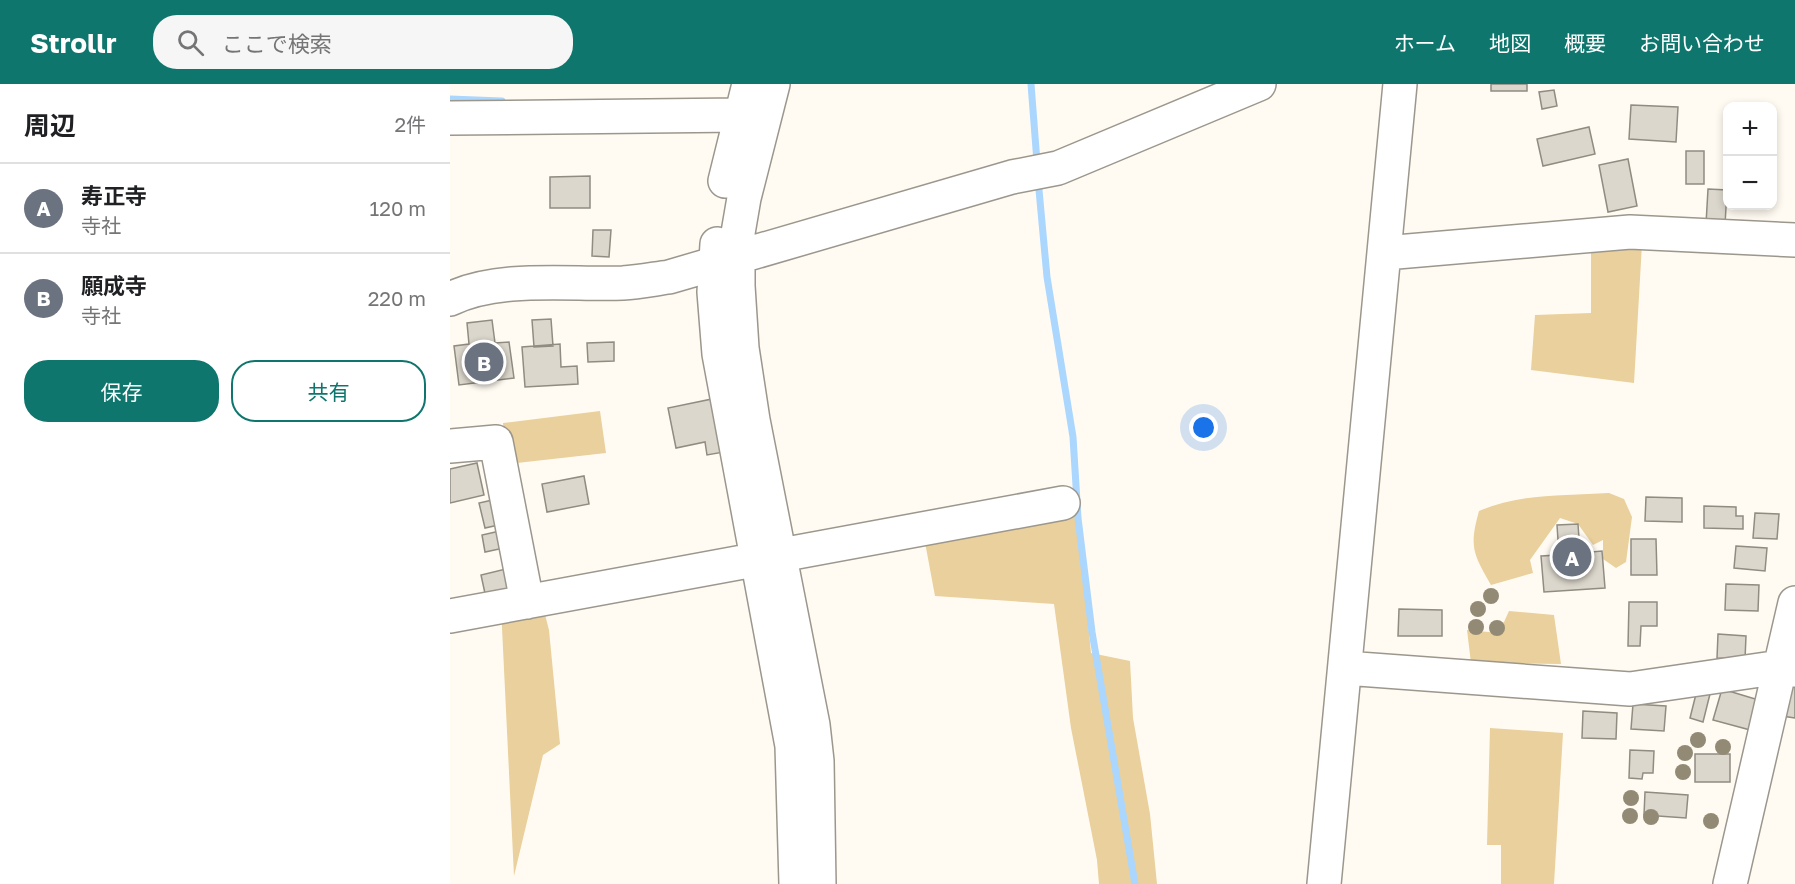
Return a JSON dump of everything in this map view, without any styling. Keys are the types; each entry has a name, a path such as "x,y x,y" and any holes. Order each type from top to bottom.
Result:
{"street":[{"path":"727,261 738,233 744,198 773,84"},
{"path":"450,299 478,291 520,284 630,282 669,277 1012,177 1058,168 1259,84"},
{"path":"1324,884 1400,84"},
{"path":"450,118 745,99 725,183 727,261 753,420 782,683 792,746 796,884"},
{"path":"1385,253 1630,232 1795,240"},
{"path":"450,446 496,442 527,602"},
{"path":"450,616 1063,503"},
{"path":"768,557 813,725 817,761 819,884"},
{"path":"1730,884 1788,668 1795,603"},
{"path":"1345,668 1630,689 1788,668"}],"shaded area":[{"path":"1642,244 1634,383 1531,370 1535,315 1591,313 1591,246"},
{"path":"600,411 606,453 508,464 503,423"},
{"path":"1609,493 1624,499 1632,517 1626,562 1616,568 1603,559 1603,540 1593,545 1578,524 1560,518 1530,560 1533,573 1491,585 1474,550 1474,533 1479,511 1527,498"},
{"path":"1063,503 1078,518 1091,653 1130,661 1133,718 1150,814 1157,884 1099,884 1097,860 1071,728 1054,604 935,596 924,537"},
{"path":"541,599 549,630 560,744 543,755 514,876 501,607"},
{"path":"1509,611 1554,615 1561,664 1471,663 1467,630 1499,633"},
{"path":"1490,728 1563,733 1554,884 1501,884 1501,845 1487,845"}],"building":[{"path":"1491,84 1527,84 1527,91 1491,91"},
{"path":"1554,90 1557,106 1542,109 1539,92"},
{"path":"1631,105 1678,107 1676,142 1629,139"},
{"path":"1589,127 1595,154 1543,166 1537,139"},
{"path":"1686,151 1704,151 1704,184 1686,184"},
{"path":"1628,159 1637,206 1608,212 1599,165"},
{"path":"590,176 590,208 550,208 550,177"},
{"path":"1708,189 1723,190 1725,225 1706,224"},
{"path":"593,230 611,230 609,257 592,256"},
{"path":"551,319 553,346 534,347 532,320"},
{"path":"492,320 495,343 509,342 514,378 459,385 454,346 469,344 467,323"},
{"path":"614,342 614,361 588,362 587,343"},
{"path":"560,344 561,367 577,366 578,384 525,387 522,347"},
{"path":"712,399 724,452 707,455 705,442 676,448 668,408"},
{"path":"477,463 484,495 450,503 450,469"},
{"path":"584,476 589,504 547,512 542,484"},
{"path":"1646,497 1682,498 1682,522 1645,521"},
{"path":"497,499 503,524 485,528 479,503"},
{"path":"1704,506 1736,507 1736,516 1743,516 1743,529 1704,528"},
{"path":"1755,513 1779,514 1777,539 1753,538"},
{"path":"1578,524 1580,553 1602,551 1605,588 1544,592 1541,556 1559,555 1557,525"},
{"path":"500,531 504,548 485,552 482,535"},
{"path":"1631,539 1656,539 1657,575 1631,575"},
{"path":"1736,546 1767,548 1765,571 1734,568"},
{"path":"510,568 516,591 486,598 481,575"},
{"path":"1726,584 1759,585 1758,611 1725,610"},
{"path":"1629,602 1657,602 1657,626 1641,626 1640,646 1628,646"},
{"path":"1399,609 1442,610 1442,636 1398,636"},
{"path":"1718,634 1746,636 1745,659 1717,658"},
{"path":"1787,684 1795,685 1795,718 1782,716"},
{"path":"1722,689 1762,701 1754,731 1713,720"},
{"path":"1697,690 1710,694 1703,722 1690,718"},
{"path":"1633,704 1666,706 1664,731 1631,729"},
{"path":"1583,711 1617,713 1616,739 1582,738"},
{"path":"1630,750 1654,751 1653,773 1643,773 1642,779 1629,778"},
{"path":"1695,754 1730,754 1730,782 1695,782"},
{"path":"1645,792 1688,795 1686,818 1644,815"}],"waterway":[{"path":"1031,84 1037,162"},
{"path":"450,99 502,101"},
{"path":"1038,179 1047,277 1073,437 1078,518 1092,632 1135,884"}],"place":[{"name":"願成寺","path":"484,362"},
{"name":"寿正寺","path":"1572,557"}]}
